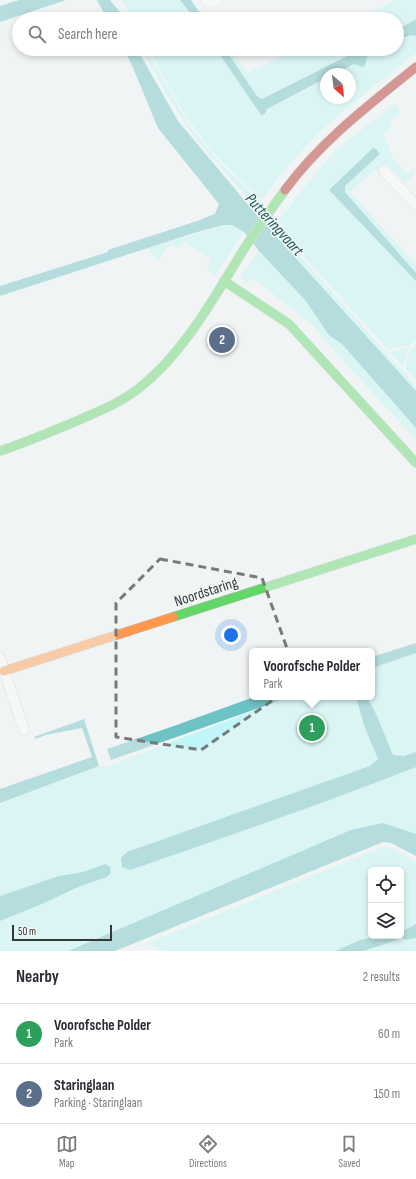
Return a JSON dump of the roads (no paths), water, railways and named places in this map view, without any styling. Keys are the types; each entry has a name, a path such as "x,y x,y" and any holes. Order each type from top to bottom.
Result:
{"street":[{"path":"0,451 50,433 92,415 117,403 140,388 171,357 189,334 264,219 307,162 346,124 416,67"},
{"path":"384,171 416,205"},
{"path":"224,281 289,324 416,463"},
{"name":"Noordstaring","path":"4,671 416,539"},
{"path":"0,658 24,730"}],"place":[{"name":"Staringlaan","path":"222,340"},
{"name":"Voorofsche Polder","path":"312,728"}],"water label":[{"name":"Putteringvaart","path":"274,225"}]}
